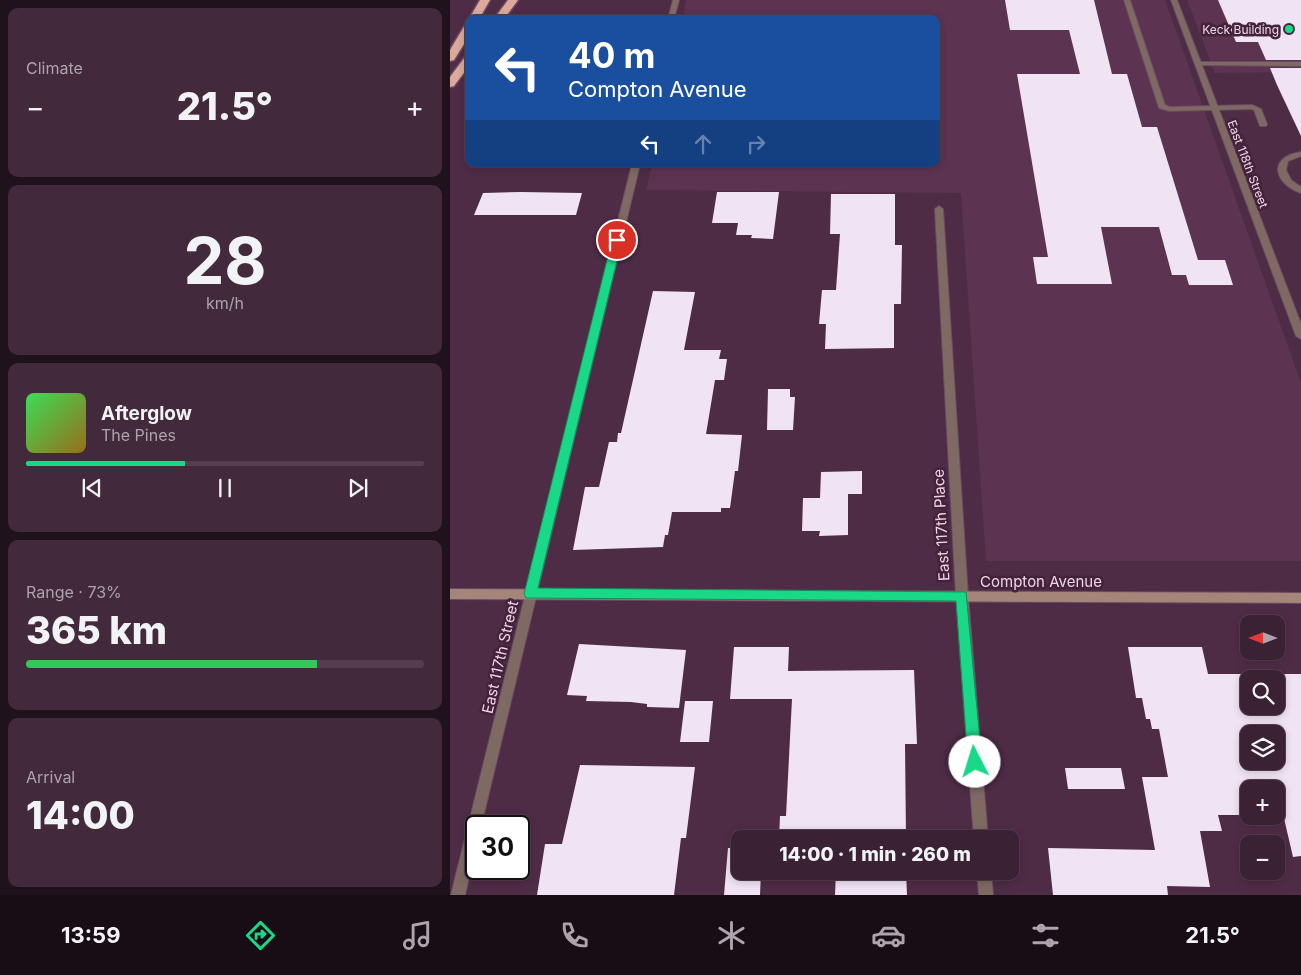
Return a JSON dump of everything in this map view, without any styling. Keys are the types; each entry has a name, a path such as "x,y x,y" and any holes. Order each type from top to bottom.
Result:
{"highway":[{"path":"476,15 485,0"},
{"path":"502,15 513,0"},
{"path":"450,58 465,34"},
{"path":"450,84 465,65"}],"main road":[{"name":"Compton Avenue","path":"450,594 1301,598"}],"street":[{"path":"673,15 676,0"},
{"path":"1127,0 1162,106 1168,109 1252,107 1257,109 1263,124"},
{"name":"East 118th Street","path":"1174,0 1301,336"},
{"path":"1198,64 1301,64"},
{"path":"1301,154 1287,156 1283,160 1281,168 1289,182 1301,190"},
{"name":"East 117th Street","path":"458,895 635,167"},
{"name":"East 117th Place","path":"939,209 962,596 980,830"},
{"path":"985,880 986,895"}],"shaded area":[{"path":"686,0 1165,0 1301,383 1301,561 986,561 961,193 646,190 651,167 940,167 940,15 684,15"},
{"path":"1187,0 1301,0 1301,72 1215,73"}],"building":[{"path":"1005,0 1094,0 1112,74 1127,74 1142,127 1157,127 1198,260 1225,260 1233,285 1189,285 1186,275 1172,275 1159,227 1101,227 1112,284 1037,284 1033,257 1048,257 1017,74 1080,74 1069,30 1010,30"},
{"path":"1218,0 1301,0 1301,60 1266,60 1258,42 1236,42"},
{"path":"1270,68 1301,68 1301,136 1277,85"},
{"path":"717,192 779,192 773,239 751,238 752,235 736,235 738,223 712,223"},
{"path":"483,193 582,193 576,215 474,215"},
{"path":"831,194 895,194 895,245 902,245 901,304 894,304 894,348 825,349 826,324 819,324 822,290 836,290 840,234 830,234"},
{"path":"653,291 695,292 684,350 721,350 719,359 727,359 724,380 715,380 706,434 742,435 738,471 735,471 730,508 721,508 721,512 672,512 668,535 665,535 663,547 573,550 585,487 599,487 609,442 617,442 618,433 621,433"},
{"path":"768,389 790,389 790,397 795,397 793,430 767,430"},
{"path":"862,471 862,494 848,494 848,535 819,536 820,531 802,531 803,498 820,498 821,472"},
{"path":"579,644 686,650 679,708 647,707 647,704 631,702 586,701 587,696 567,695"},
{"path":"734,647 789,647 788,671 914,670 917,744 905,744 906,830 779,830 780,816 786,816 792,699 730,699"},
{"path":"1128,647 1202,647 1208,674 1240,674 1240,715 1285,715 1285,674 1301,674 1301,856 1293,857 1285,823 1285,780 1240,780 1240,815 1218,815 1222,831 1200,831 1210,887 1167,886 1168,895 1053,895 1048,848 1155,850 1142,777 1168,777 1159,729 1152,729 1150,719 1146,719 1142,698 1136,698"},
{"path":"685,701 713,701 709,742 680,742"},
{"path":"580,765 695,767 686,838 681,838 674,895 537,895 545,844 562,844"},
{"path":"1065,768 1121,768 1125,789 1068,789"},
{"path":"728,848 731,848 731,880 761,880 760,895 724,895"},
{"path":"836,880 906,880 907,895 835,895"}],"place":[{"name":"Keck Building","path":"1289,29"}],"route":[{"path":"617,240 530,594 962,596 975,762"}]}
